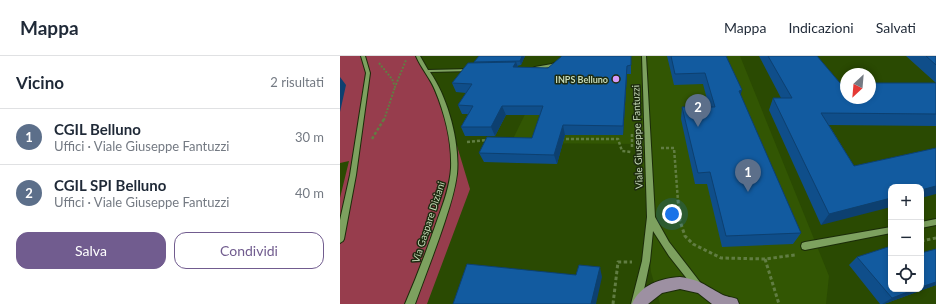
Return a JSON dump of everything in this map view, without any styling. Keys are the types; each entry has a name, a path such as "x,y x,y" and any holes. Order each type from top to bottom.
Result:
{"main road":[{"path":"637,304 646,295 662,285 680,283 699,287 710,292 720,302 732,304"}],"street":[{"path":"340,239 356,160 368,73 363,56"},
{"name":"Via Gaspare Diziani","path":"410,304 433,245 452,187 454,168 450,130 440,93 421,64 418,56"},
{"path":"530,68 554,66 564,62 570,56"},
{"name":"Viale Giuseppe Fantuzzi","path":"637,304 646,261 651,217 644,56"},
{"path":"427,71 474,69"},
{"name":"Viale Giuseppe Fantuzzi","path":"651,217 659,236 676,261 699,287"},
{"path":"924,224 936,222"},
{"path":"804,246 888,231"}],"path":[{"path":"356,160 383,123 395,87 401,75 406,56"},
{"path":"378,61 392,79 395,87"},
{"path":"555,139 618,139 622,151 631,152"},
{"path":"464,142 493,140"},
{"path":"648,148 674,148 680,221 685,236 693,244 721,258 765,259 801,255"},
{"path":"924,240 936,238"},
{"path":"765,259 779,304"},
{"path":"613,304 618,262"}],"shaded area":[{"path":"340,56 415,56 426,73 451,126 470,189 427,304 340,304 340,198 349,161 340,163"},
{"path":"567,56 740,56 829,276 826,304 660,304 651,272 641,144 511,143 532,100"}],"building":[{"path":"479,56 522,56 520,61 474,62"},
{"path":"562,56 631,56 631,65 627,66 623,126 563,125 554,155 479,153 487,137 532,138 543,106 502,106 491,127 461,127 473,106 458,105 472,84 452,83 468,63 516,62 513,67 548,68"},
{"path":"671,56 726,56 742,90 739,91 801,233 726,236 710,172 698,173 682,107 715,107 705,73 675,74"},
{"path":"768,56 817,56 840,83 840,104 876,104 876,83 936,83 936,114 821,113 854,166 936,148 936,186 924,189 924,184 888,184 888,199 829,214 773,98 792,98"},
{"path":"926,56 936,56 936,65"},
{"path":"888,247 888,292 908,292 892,298 857,257"},
{"path":"936,249 936,282 924,286 924,256 924,252"},
{"path":"467,264 576,275 579,265 600,267 591,304 453,304"}],"place":[{"name":"INPS Belluno","path":"616,79"},
{"name":"CGIL SPI Belluno","path":"698,127"},
{"name":"CGIL Belluno","path":"748,192"}]}
